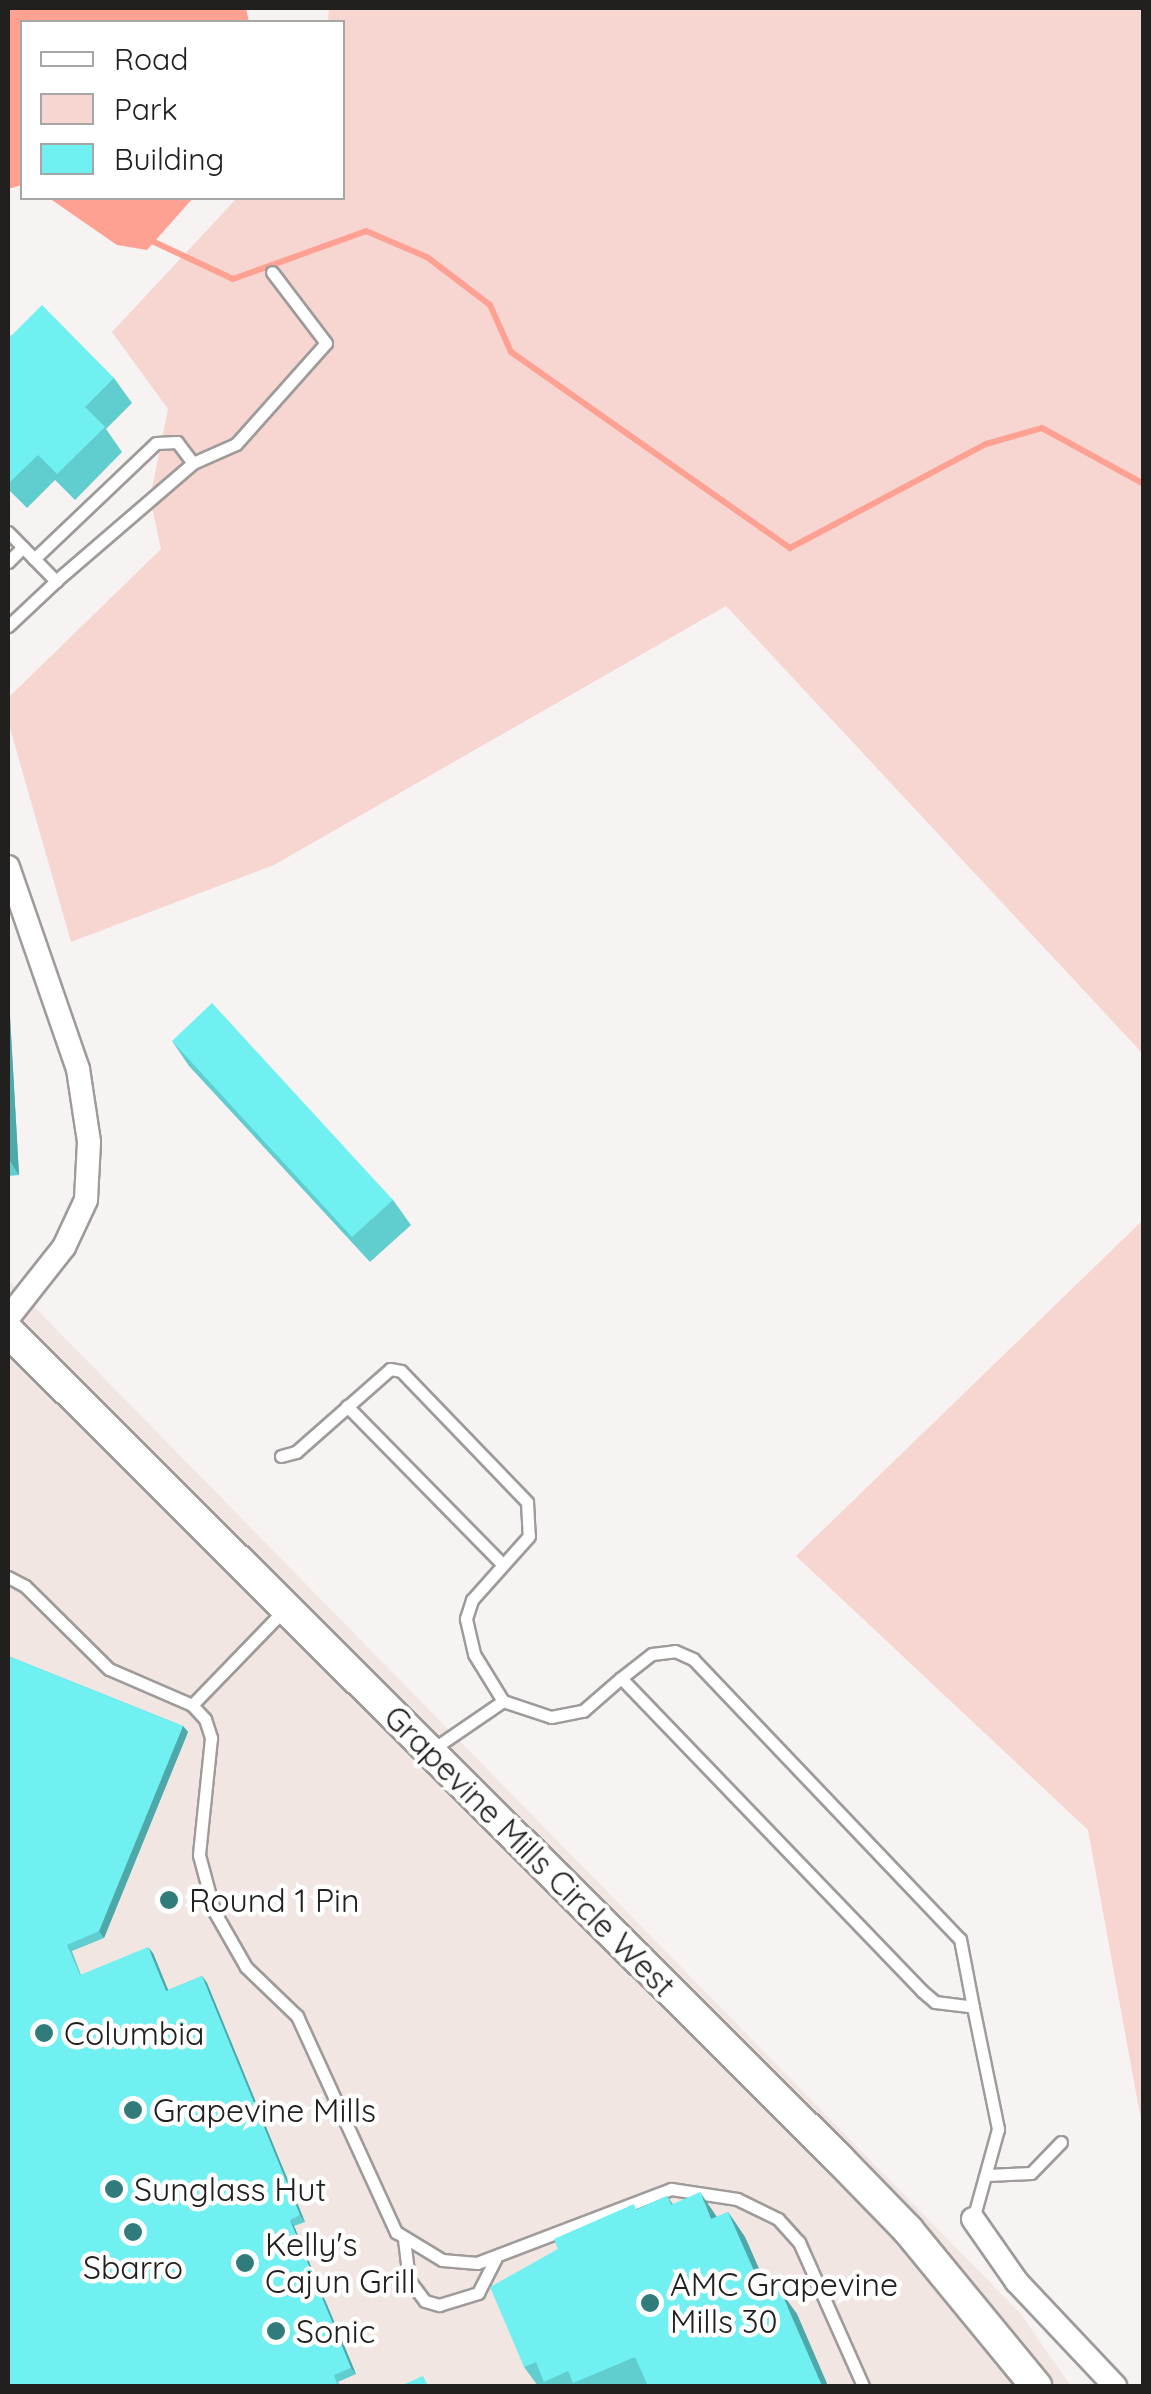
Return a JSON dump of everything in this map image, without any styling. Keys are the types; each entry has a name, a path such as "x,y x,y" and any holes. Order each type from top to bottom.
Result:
{"street":[{"path":"8,867 78,1069 88,1142 86,1200 64,1247 8,1318"},
{"name":"Grapevine Mills Circle West","path":"8,1332 908,2230 1036,2386"},
{"path":"973,2219 1017,2282 1116,2386"}],"lane":[{"path":"8,626 193,463 236,444 326,343 272,272"},
{"path":"34,558 156,442 178,442 193,463"},
{"path":"8,532 56,581"},
{"path":"8,562 23,547"},
{"path":"281,1456 296,1452 390,1369 401,1371 527,1502 529,1536 472,1600 466,1619 469,1644 503,1700 551,1717 571,1716 652,1654 675,1652 693,1660 960,1939 998,2128 973,2219"},
{"path":"348,1406 502,1564"},
{"path":"8,1577 109,1670 192,1705 210,1738 199,1832 201,1874 214,1912 246,1967 297,2016 404,2239 404,2264 416,2293 439,2305 478,2293 496,2258"},
{"path":"192,1705 286,1608"},
{"path":"621,1678 922,1991 935,2002 973,2007"},
{"path":"430,1751 503,1700"},
{"path":"987,2175 1030,2173 1061,2142"},
{"path":"404,2239 442,2260 496,2258 671,2189 738,2199 778,2219 800,2242 864,2386"}],"shaded area":[{"path":"8,8 246,8 249,20 20,20 20,186 8,189"},
{"path":"52,200 191,200 147,250 117,245"},
{"path":"8,1280 1020,2313 1071,2386 8,2386"}],"green space":[{"path":"329,8 1143,8 1143,1054 726,606 274,865 71,942 8,721 8,698 161,549 150,498 168,409 112,332 235,200 345,200 345,20 328,20"},
{"path":"1143,1220 1143,2131 1088,1830 796,1556"}],"building":[{"path":"42,305 114,378 85,407 105,427 57,474 38,455 9,483 8,333 11,336"},
{"path":"212,1003 393,1200 352,1237 172,1041"},
{"name":"Grapevine Mills","path":"8,1656 183,1726 99,1931 67,1945 80,1975 148,1947 166,1991 202,1976 300,2215 290,2220 351,2368 334,2375 338,2386 8,2386"},
{"name":"AMC Grapevine Mills 30","path":"700,2192 711,2219 728,2212 765,2296 780,2290 822,2386 648,2386 635,2357 573,2383 568,2371 544,2382 536,2362 524,2367 490,2287 558,2249 554,2239 634,2204 636,2210 667,2196 671,2205"},
{"path":"423,2376 428,2386 400,2386"}],"waterway":[{"path":"152,241 233,279 366,231 427,257 490,305 511,352 790,548 986,444 1042,428 1144,484"}],"place":[{"name":"Round 1 Pin","path":"169,1900"},
{"name":"Columbia","path":"44,2033"},
{"name":"Grapevine Mills","path":"133,2110"},
{"name":"Sunglass Hut","path":"114,2189"},
{"name":"Sbarro","path":"133,2232"},
{"name":"Kelly's Cajun Grill","path":"245,2263"},
{"name":"AMC Grapevine Mills 30","path":"650,2303"},
{"name":"Sonic","path":"276,2331"}]}
